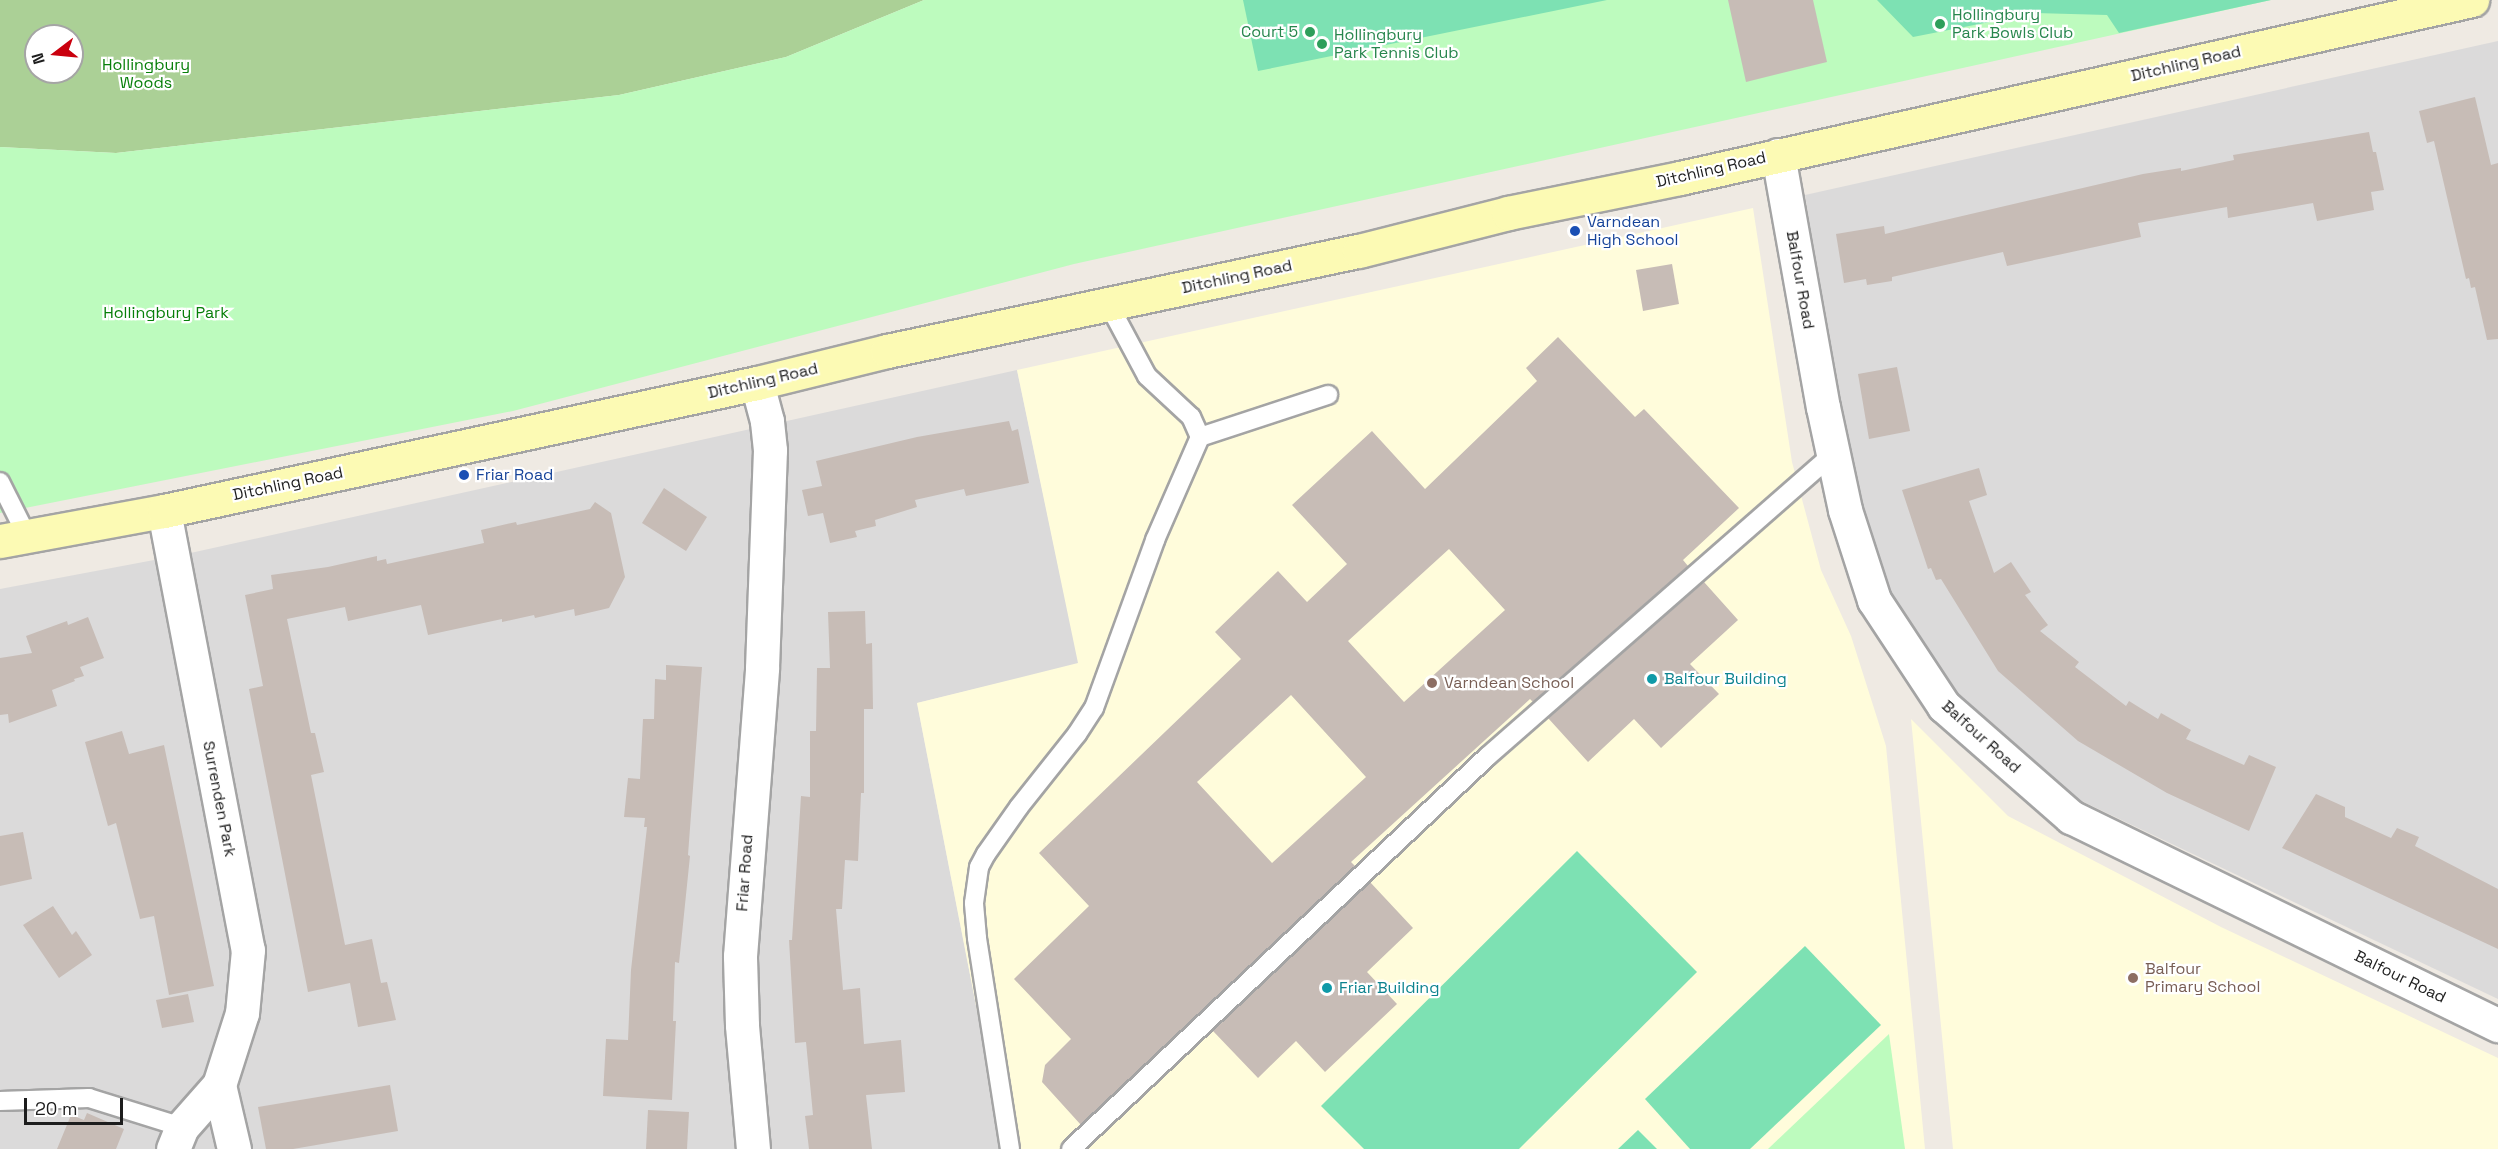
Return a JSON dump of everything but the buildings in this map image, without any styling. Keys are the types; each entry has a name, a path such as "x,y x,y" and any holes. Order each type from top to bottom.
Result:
{"street":[{"name":"Ditchling Road","path":"14,539 164,511 757,383 886,351 1359,251 1508,213 2472,0"},
{"name":"Balfour Road","path":"1778,155 1845,510 1874,600 1944,706 2071,817 2498,1025"},
{"name":"Friar Road","path":"753,1149 742,1025 740,956 762,668 770,450 767,421 757,383"},
{"name":"Surrenden Park","path":"164,511 248,950 242,1014 219,1085 177,1138"},
{"path":"219,1085 234,1149"}],"lane":[{"path":"1109,305 1147,376 1155,386 1183,408 1200,437"},
{"path":"1010,1149 977,938 975,883 986,854 1094,708 1155,540 1200,437 1328,395"},
{"path":"1071,1149 1488,756 1833,454"},
{"path":"0,482 14,539"},
{"path":"0,1101 89,1098 177,1138"}],"shaded area":[{"path":"2498,41 2498,999 2048,785 1964,707 1895,609 1856,493 1841,419 1805,195"},
{"name":"Varndean School","path":"1753,208 1792,462 1821,570 1851,636 1886,746 1925,1149 1004,1149 917,703 1078,663 1017,370"},
{"path":"1017,370 1079,664 917,703 1004,1149 0,1149 0,589 186,554"},
{"name":"Balfour Primary School","path":"1911,719 2008,816 2221,927 2498,1058 2498,1149 1953,1149"}],"green space":[{"name":"Hollingbury Woods","path":"0,0 924,0 786,57 619,95 116,153 0,147"},
{"name":"Hollingbury Park","path":"924,0 2271,0 1074,264 513,411 0,513 0,147 116,153 619,95 786,57"},
{"name":"Hollingbury Park Tennis Club","path":"1243,0 1607,0 1258,71"},
{"name":"Hollingbury Park Bowls Club","path":"1877,0 2271,0 2119,33 2107,15 2035,13 1913,37"},
{"path":"1577,851 1697,972 1519,1149 1364,1149 1321,1106"},
{"path":"1805,946 1881,1025 1750,1149 1690,1149 1645,1099"},
{"path":"1889,1034 1905,1149 1768,1149"},
{"path":"1638,1130 1657,1149 1618,1149"}],"place":[{"name":"Hollingbury Park Bowls Club","path":"1940,24"},
{"name":"Court 5","path":"1310,32"},
{"name":"Hollingbury Park Tennis Club","path":"1322,44"},
{"name":"Varndean High School","path":"1575,231"},
{"name":"Friar Road","path":"464,475"},
{"name":"Balfour Building","path":"1652,679"},
{"name":"Varndean School","path":"1432,683"},
{"name":"Balfour Primary School","path":"2133,978"},
{"name":"Friar Building","path":"1327,988"}]}
